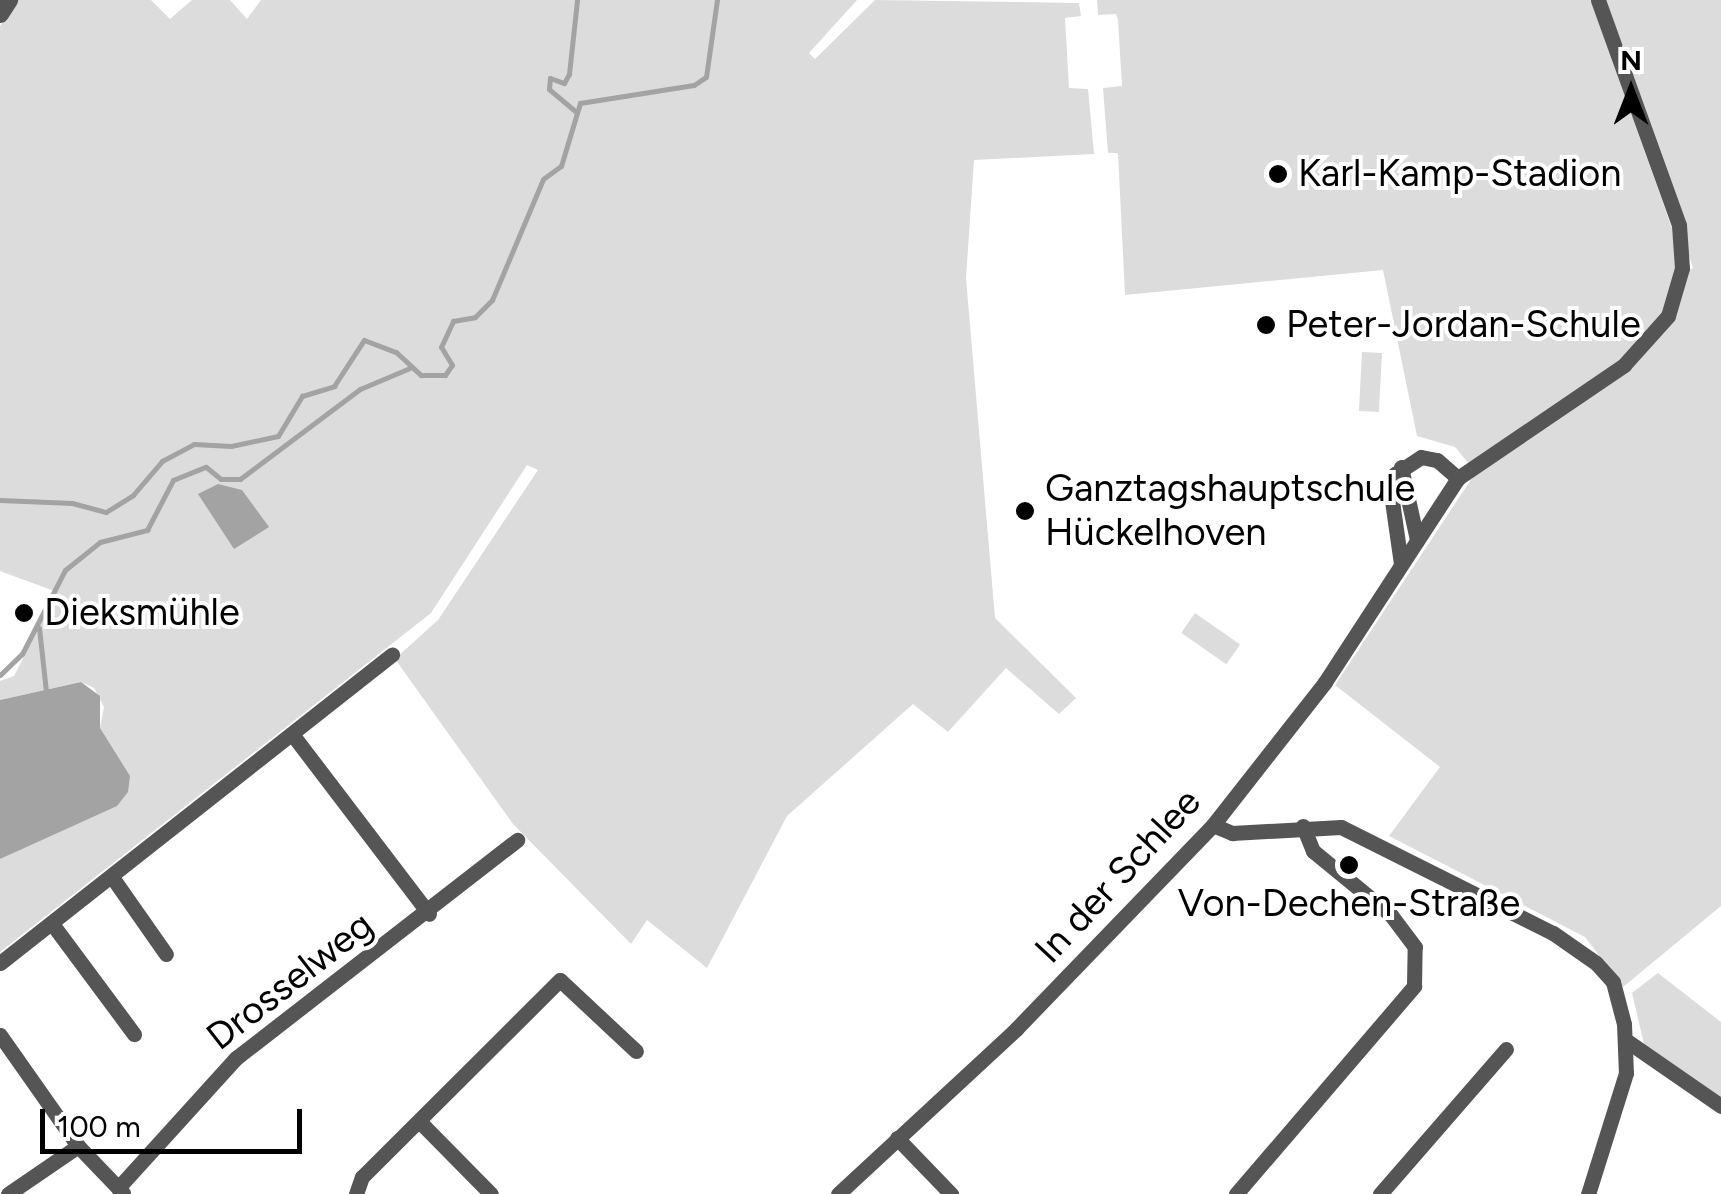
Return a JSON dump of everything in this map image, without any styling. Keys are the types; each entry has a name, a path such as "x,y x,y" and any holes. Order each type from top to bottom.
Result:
{"street":[{"path":"0,14 9,0"},
{"path":"1400,564 1390,487 1401,468 1421,457 1437,460 1458,478 1624,364 1654,338 1673,300 1682,268 1679,225 1598,0"},
{"path":"1401,468 1417,540"},
{"name":"In der Schlee","path":"838,1194 1016,1029 1214,825 1325,682 1458,478"},
{"path":"0,963 52,926 392,654"},
{"path":"292,734 430,914"},
{"path":"1214,825 1232,833 1303,826 1341,827 1580,949 1613,982 1627,1042 1626,1073 1588,1194"},
{"path":"1236,1194 1414,986 1415,947 1392,914 1313,850 1303,826"},
{"name":"Drosselweg","path":"121,1191 236,1058 430,914 517,840"},
{"path":"112,877 166,954"},
{"path":"52,926 134,1034"},
{"path":"356,1194 362,1177 560,980 636,1050"},
{"path":"0,1035 78,1146 121,1191"},
{"path":"1627,1042 1721,1106"},
{"path":"1380,1194 1506,1049"},
{"path":"420,1122 490,1194"},
{"path":"897,1138 950,1194"},
{"path":"8,1194 78,1146"}],"shaded area":[{"path":"16,0 151,0 170,19 192,0 230,0 247,19 261,0 857,0 809,53 815,59 875,0 1079,3 1081,16 1065,18 1069,88 1088,89 1094,154 974,160 966,278 995,618 1076,698 1059,714 1006,668 948,732 913,704 787,816 707,968 647,920 631,944 513,824 395,659 438,620 538,470 527,465 431,613 0,952 0,859 20,849 100,728 104,707 94,688 81,682 0,700 0,681 14,676 57,592 0,571 0,26"},
{"path":"1097,0 1591,0 1687,271 1693,268 1606,0 1721,0 1721,906 1623,987 1585,937 1389,836 1440,767 1335,685 1476,472 1455,447 1417,436 1383,270 1125,295 1118,153 1108,153 1103,88 1122,86 1118,20 1116,14 1098,15"},
{"path":"1362,352 1382,353 1379,412 1359,411"},
{"path":"218,484 242,490 269,527 234,549 198,494"},
{"path":"1195,613 1240,645 1226,664 1181,633"},
{"path":"81,682 100,696 100,728 130,776 128,792 117,806 0,859 0,700"},
{"path":"1658,973 1721,1022 1721,1101 1644,1044 1632,993"}],"waterway":[{"path":"575,111 549,89 550,78 564,83 569,74 577,0"},
{"path":"0,500 72,503 106,512 133,495 162,461 194,444 231,446 278,436 302,396 334,386 364,340 396,352 421,375 445,375 452,365 441,347 453,321 475,317 492,300 543,179 561,166 580,103 694,85 706,77 717,0"},
{"path":"0,675 22,654 65,570 100,542 147,530 173,480 206,467 221,479 240,479 360,389 412,367"},
{"path":"39,628 46,691"}],"place":[{"name":"Karl-Kamp-Stadion","path":"1278,174"},
{"name":"Peter-Jordan-Schule","path":"1266,325"},
{"name":"Ganztagshauptschule Hückelhoven","path":"1025,511"},
{"name":"Dieksmühle","path":"24,613"},
{"name":"Von-Dechen-Straße","path":"1349,865"}]}
